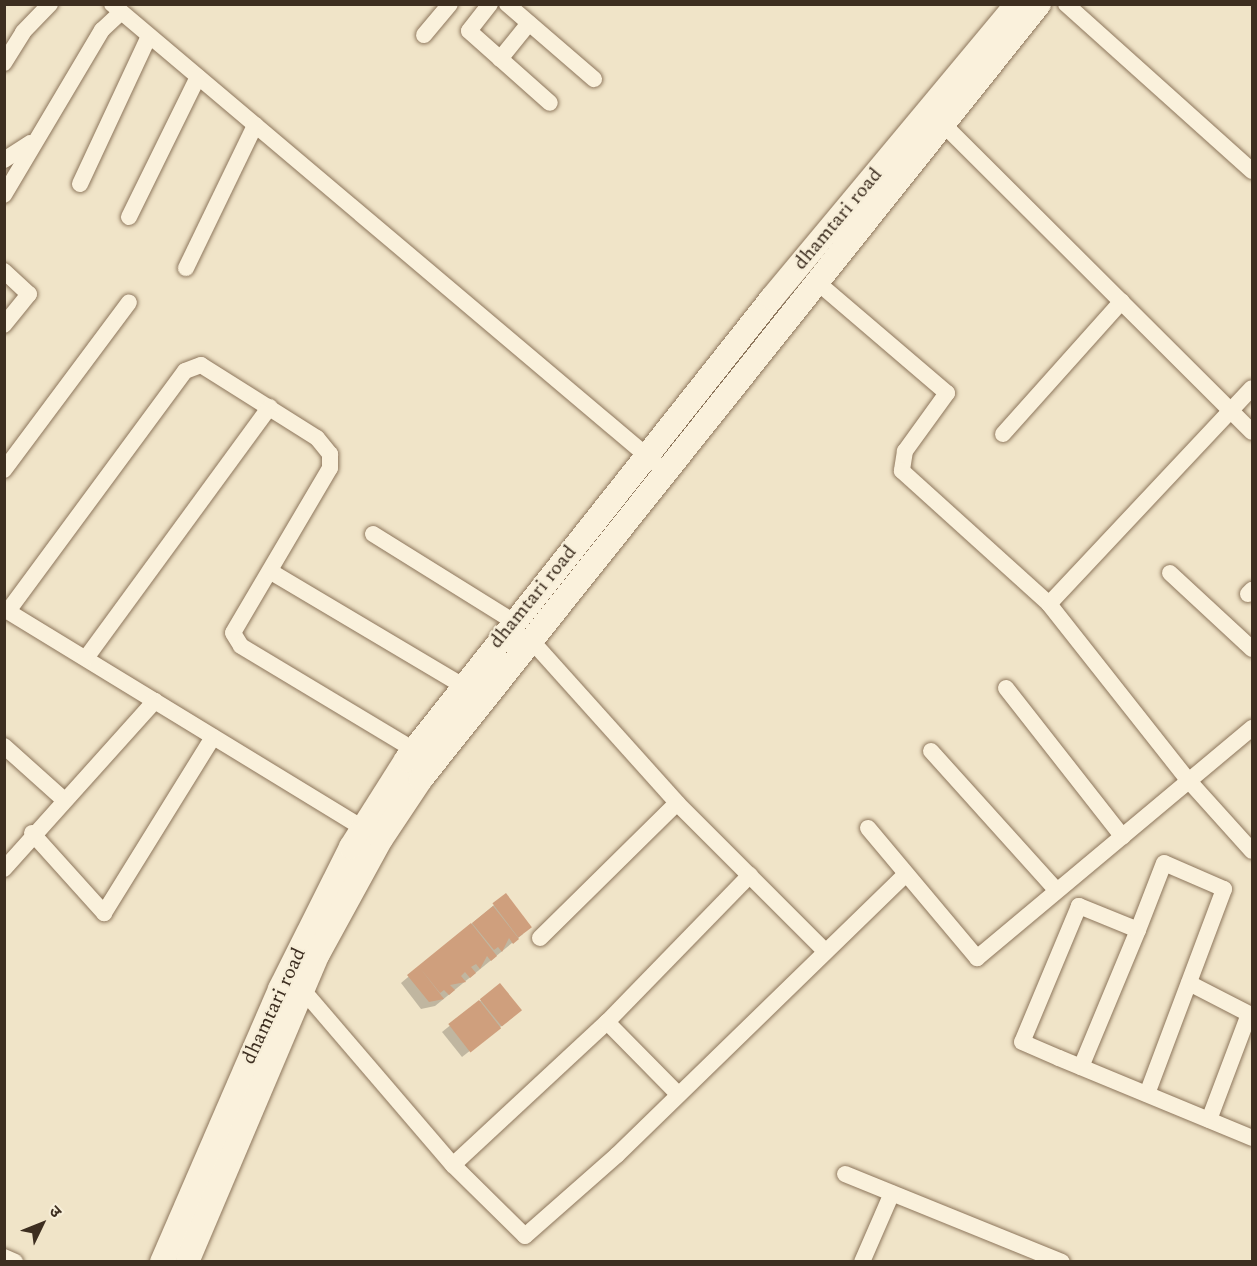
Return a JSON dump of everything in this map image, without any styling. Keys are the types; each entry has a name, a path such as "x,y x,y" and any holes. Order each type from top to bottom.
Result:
{"main road":[{"name":"dhamtari road","path":"162,1262 280,989 372,834 414,750 462,685 647,455 1017,4"},
{"path":"187,1262 302,988 372,834 531,640 1039,4"}],"street":[{"path":"4,63 23,32 50,4"},
{"path":"424,35 450,4"},
{"path":"490,4 469,32 550,103"},
{"path":"1066,4 1252,171"},
{"path":"4,195 30,143 116,7 666,472"},
{"path":"500,59 519,11 594,79"},
{"path":"80,184 149,36"},
{"path":"129,218 198,77"},
{"path":"943,124 1252,432"},
{"path":"186,268 255,125"},
{"path":"4,160 30,143"},
{"path":"4,271 29,294 4,325"},
{"path":"817,282 947,393 905,451 902,471 1049,604 1189,781 1252,851"},
{"path":"1003,434 1122,301"},
{"path":"4,470 129,302"},
{"path":"372,834 6,610 185,371 201,366 317,438 330,453 330,468 273,573 233,633 241,646 414,750"},
{"path":"1049,604 1252,388"},
{"path":"86,658 270,407"},
{"path":"373,534 513,621"},
{"path":"273,573 462,685"},
{"path":"1170,573 1252,649"},
{"path":"531,640 677,803 823,950"},
{"path":"1006,688 1123,837"},
{"path":"4,869 32,833 155,701"},
{"path":"868,828 977,958 1252,728"},
{"path":"32,833 104,913 213,737"},
{"path":"4,746 63,799"},
{"path":"931,751 1056,890"},
{"path":"540,938 677,803"},
{"path":"1081,1067 1164,863 1224,889 1147,1094"},
{"path":"302,988 453,1165 525,1236 617,1155 676,1092 823,950 906,874"},
{"path":"453,1165 607,1022 750,875"},
{"path":"1138,930 1078,906 1053,961 1022,1042 1252,1138"},
{"path":"1189,983 1249,1014 1209,1120"},
{"path":"607,1022 676,1092"},
{"path":"845,1174 1062,1262"},
{"path":"862,1262 892,1193"},
{"path":"4,1257 15,1262"}],"building":[{"path":"506,893 532,927 518,938 492,903"},
{"path":"493,906 519,939 513,944 509,938 502,952 498,947 494,950 472,923"},
{"path":"471,923 497,956 491,961 487,956 480,969 476,964 471,967 476,973 470,978 465,972 461,976 466,982 450,985 455,990 449,995 444,990 440,993 420,968 444,999 429,1002 407,975"},
{"path":"500,983 522,1010 502,1027 480,999"},
{"path":"479,1000 501,1028 470,1052 448,1024"}]}
